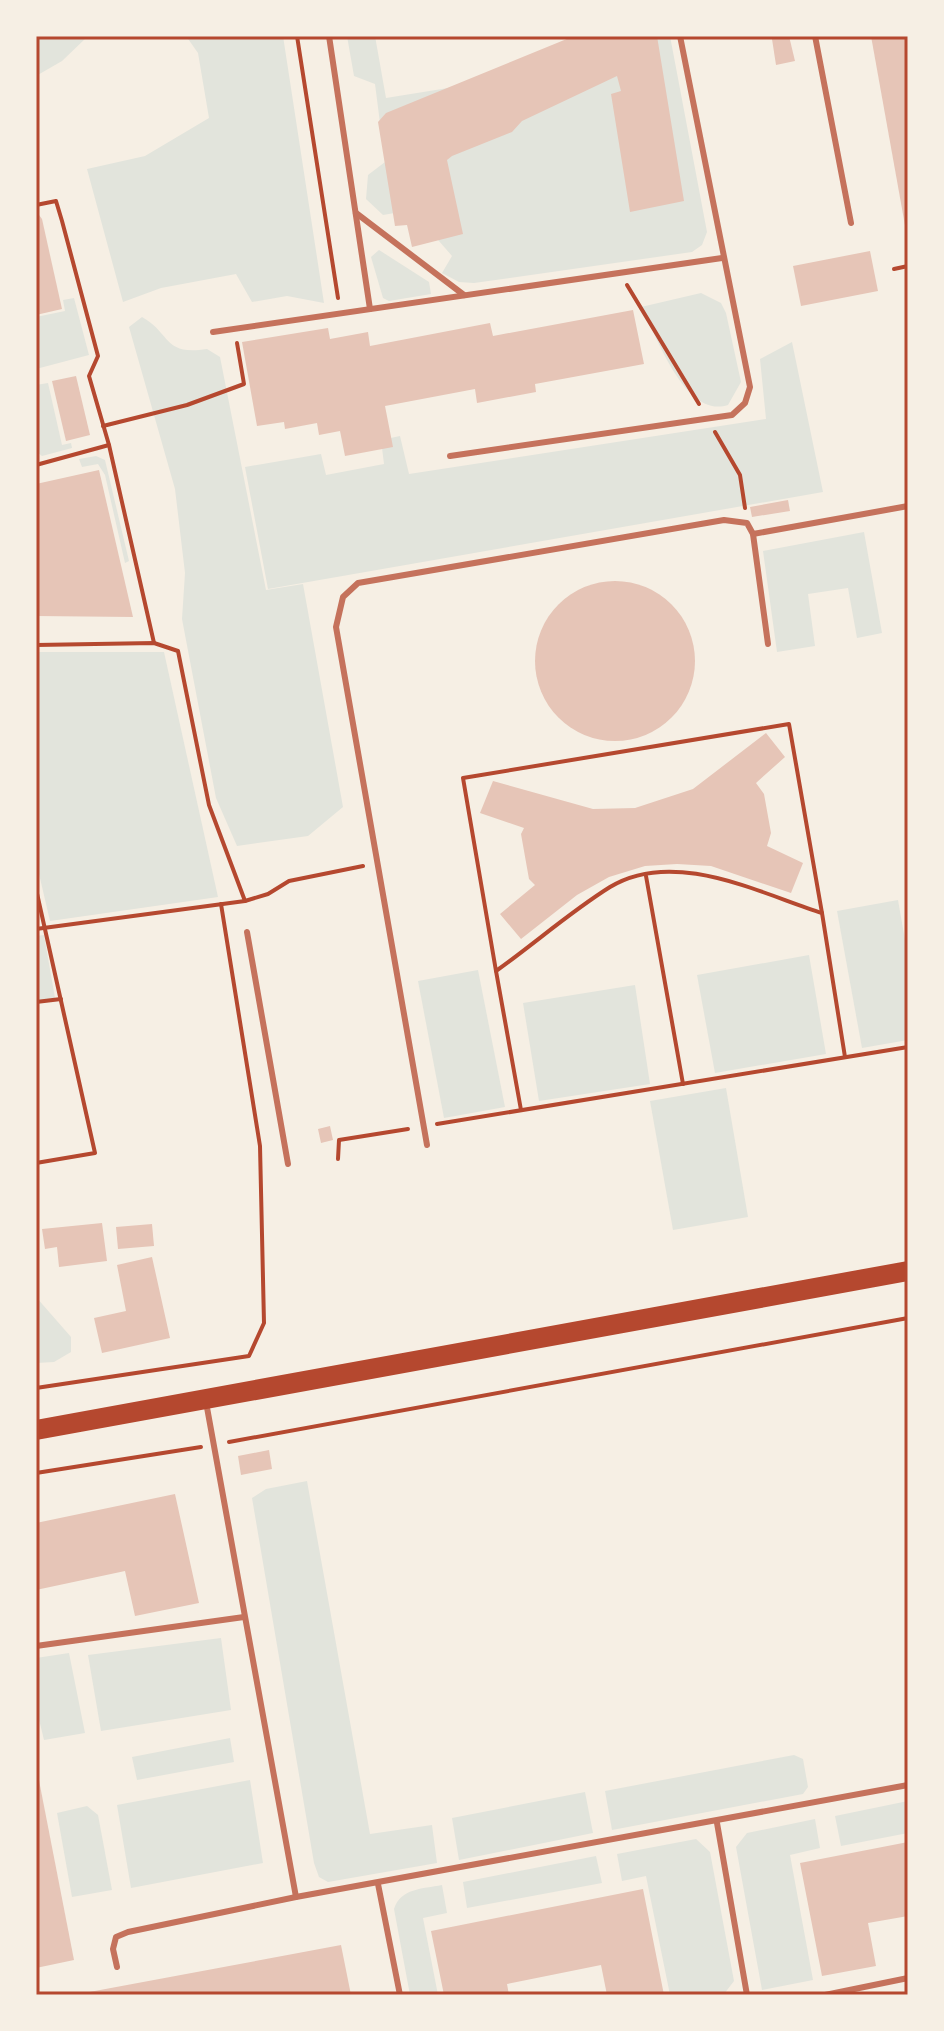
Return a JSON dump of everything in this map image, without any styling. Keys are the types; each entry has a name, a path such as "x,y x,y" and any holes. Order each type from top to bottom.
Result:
{"main road":[{"path":"36,1430 908,1271"}],"lane":[{"path":"329,36 370,309"},
{"path":"450,456 732,415 745,403 750,387 680,36"},
{"path":"815,36 851,223"},
{"path":"356,213 464,295"},
{"path":"213,332 722,258"},
{"path":"753,534 908,507"},
{"path":"427,1145 336,627 343,597 358,583 724,520 747,523 753,534 768,644"},
{"path":"247,932 288,1164"},
{"path":"205,1399 296,1897"},
{"path":"36,1646 244,1617"},
{"path":"117,1967 113,1949 116,1937 128,1932 296,1897 717,1823 908,1785"},
{"path":"717,1823 747,1995"},
{"path":"378,1884 400,1995"},
{"path":"825,1995 908,1978"}],"path":[{"path":"297,36 340,313"},
{"path":"36,205 56,201 59,211 98,356 89,376 109,445 154,643"},
{"path":"894,269 908,266"},
{"path":"620,273 740,475 747,523"},
{"path":"103,426 187,405 244,384 234,329"},
{"path":"36,465 109,445"},
{"path":"36,645 154,643 178,651 209,805 245,901"},
{"path":"521,1110 463,778 789,724 845,1057"},
{"path":"36,929 245,901 268,894 289,881 377,864"},
{"path":"496,971 612,886 646,876 677,872 710,876 822,913"},
{"path":"646,876 683,1084"},
{"path":"36,889 95,1153 36,1163"},
{"path":"36,1388 249,1356 264,1323 260,1146 221,904"},
{"path":"36,1002 61,999"},
{"path":"338,1159 339,1140 908,1047"},
{"path":"36,1473 213,1445 908,1318"}],"shaded area":[{"path":"36,36 88,36 62,61 36,76"},
{"path":"186,36 283,36 324,303 287,296 252,302 236,274 161,288 123,302 87,169 145,156 209,118 198,53"},
{"path":"347,36 375,36 386,98 652,55 650,36 670,36 707,232 702,245 692,252 474,283 459,282 442,273 452,256 412,210 383,215 366,199 368,175 385,162 375,84 354,76"},
{"path":"379,250 429,282 431,294 389,301 383,298 371,257"},
{"path":"701,293 721,303 726,313 741,382 728,405 713,406 699,400 686,388 641,307"},
{"path":"74,298 89,355 36,369 36,317 65,311 63,300"},
{"path":"142,317 175,346 207,349 220,357 266,590 303,584 343,807 308,836 237,846 216,798 182,619 185,573 175,489 129,327"},
{"path":"792,342 823,492 268,589 245,467 321,454 326,475 384,464 381,440 400,436 409,474 766,419 760,359"},
{"path":"48,383 62,445 71,443 72,448 42,456 36,451 36,385"},
{"path":"96,456 105,460 129,561 125,563 105,475 98,464 82,467 79,459"},
{"path":"864,532 882,633 857,638 848,588 808,594 815,646 777,652 763,551"},
{"path":"36,652 164,652 218,897 50,921 36,861"},
{"path":"898,900 908,957 908,1040 862,1048 837,911"},
{"path":"44,935 55,998 36,1001 36,936"},
{"path":"809,955 826,1054 715,1073 697,975"},
{"path":"478,970 505,1107 444,1118 418,981"},
{"path":"635,985 650,1084 539,1101 523,1003"},
{"path":"726,1088 748,1217 673,1230 650,1101"},
{"path":"36,1297 71,1337 71,1352 54,1362 36,1363"},
{"path":"307,1481 370,1834 432,1825 437,1863 328,1882 319,1877 314,1863 252,1498 266,1489"},
{"path":"221,1638 231,1710 101,1731 88,1655"},
{"path":"69,1653 85,1733 44,1740 36,1707 36,1658"},
{"path":"230,1738 234,1762 137,1780 132,1757"},
{"path":"794,1755 803,1759 808,1787 803,1794 612,1830 605,1791"},
{"path":"250,1780 263,1863 131,1888 117,1805"},
{"path":"585,1792 593,1833 459,1860 452,1818"},
{"path":"908,1801 908,1833 841,1846 835,1816"},
{"path":"87,1806 98,1815 112,1890 72,1897 57,1813"},
{"path":"815,1819 820,1848 790,1855 813,1980 762,1990 736,1847 747,1833"},
{"path":"696,1839 710,1852 734,1981 724,1994 670,1995 646,1876 622,1881 617,1854"},
{"path":"596,1856 602,1883 467,1908 463,1882"},
{"path":"442,1885 447,1913 423,1918 438,1995 410,1995 394,1909 407,1893"}],"building":[{"path":"574,36 657,36 684,201 630,212 611,94 621,91 617,76 522,121 512,132 447,160 463,234 412,247 407,225 395,226 378,122 386,113"},
{"path":"789,36 795,61 776,65 772,39"},
{"path":"871,36 908,36 908,231 906,231"},
{"path":"36,211 42,219 62,309 36,315"},
{"path":"870,251 878,291 801,306 793,266"},
{"path":"633,310 644,364 535,384 536,392 477,403 475,389 385,406 393,447 345,456 340,431 319,435 317,423 285,429 284,422 257,426 242,342 328,328 330,339 368,332 370,346 490,323 493,336"},
{"path":"76,376 90,435 66,441 52,381"},
{"path":"99,470 133,617 36,616 36,484"},
{"path":"788,500 790,511 752,517 750,507"},
{"path":"615,581 646,587 671,605 689,630 695,661 689,692 671,717 646,735 615,741 584,735 559,717 541,692 535,661 541,630 559,605 584,587"},
{"path":"766,733 785,757 756,783 764,794 771,833 767,846 803,863 791,893 711,866 645,866 609,877 577,895 521,939 500,914 535,885 529,879 521,834 524,828 480,813 493,781 593,809 635,808 693,789"},
{"path":"330,1126 333,1140 321,1143 318,1129"},
{"path":"102,1223 107,1261 59,1267 57,1247 45,1249 42,1229"},
{"path":"152,1224 154,1246 118,1249 116,1227"},
{"path":"152,1257 170,1338 102,1353 94,1318 126,1311 117,1265"},
{"path":"269,1450 272,1469 241,1475 238,1456"},
{"path":"175,1494 199,1603 135,1616 125,1571 36,1590 36,1523"},
{"path":"36,1765 74,1960 36,1968"},
{"path":"908,1842 908,1916 868,1923 876,1966 822,1976 800,1863"},
{"path":"643,1889 664,1995 607,1995 601,1965 507,1984 509,1995 444,1995 431,1931"},
{"path":"341,1945 351,1995 84,1995 84,1993"}]}
